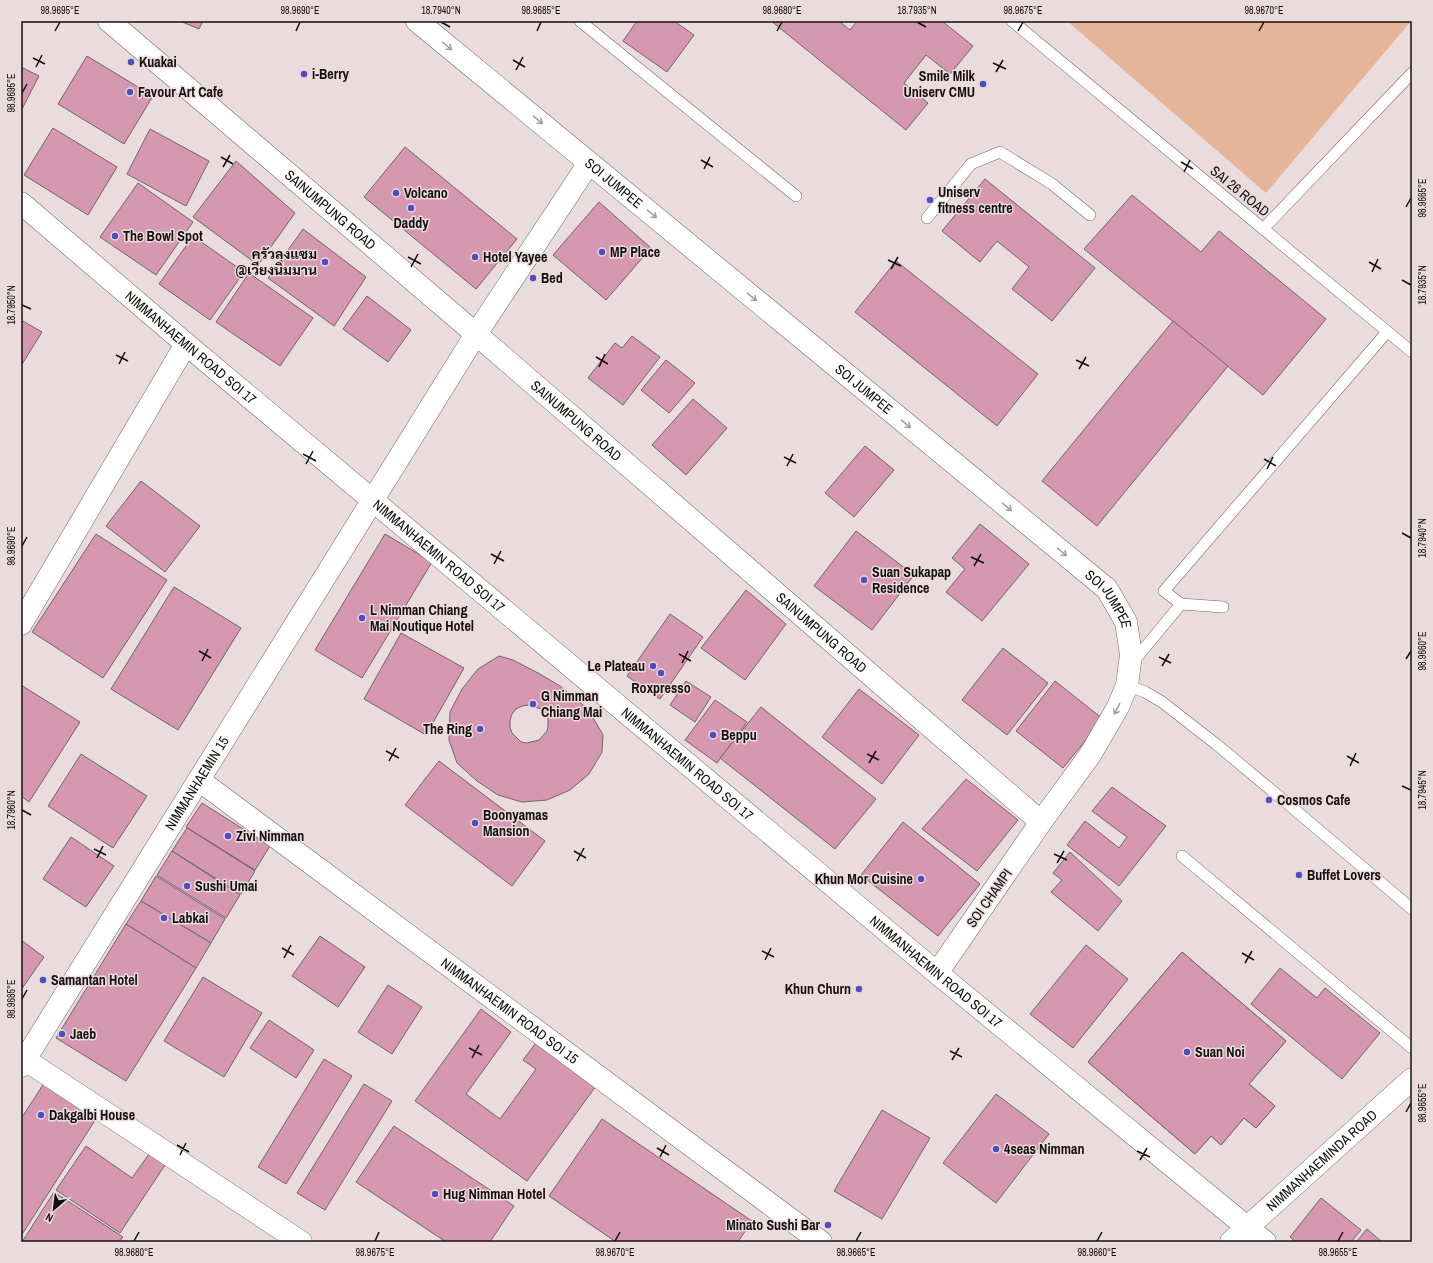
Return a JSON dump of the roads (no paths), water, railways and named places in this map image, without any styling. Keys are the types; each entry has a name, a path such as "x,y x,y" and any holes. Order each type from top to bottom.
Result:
{"street":[{"name":"SAINUMPUNG ROAD","path":"110,21 1042,822"},
{"name":"SOI JUMPEE","path":"417,21 1107,589 1126,622 1131,655 1128,675 1118,707 1090,755 1042,822"},
{"name":"NIMMANHAEMIN 15","path":"22,1061 374,500 476,334 589,163"},
{"name":"NIMMANHAEMIN ROAD SOI 17","path":"21,203 186,344 937,973 1265,1242"},
{"path":"21,624 186,344"},
{"name":"NIMMANHAEMIN ROAD SOI 15","path":"199,780 821,1242"},
{"name":"SOI CHAMPI","path":"937,973 1042,822"},
{"path":"22,1061 301,1242"},
{"name":"NIMMANHAEMINDA ROAD","path":"1231,1242 1412,1080"}],"lane":[{"path":"580,21 796,196"},
{"name":"SAI 26 ROAD","path":"1012,21 1412,352"},
{"path":"1263,229 1412,73"},
{"path":"927,218 971,164 1000,152 1052,184 1090,216"},
{"path":"1223,607 1181,604 1164,591 1387,332"},
{"path":"1181,604 1128,675 1145,692 1162,702 1216,744 1412,909"},
{"path":"1182,856 1412,1048"}],"place":[{"name":"Kuakai","path":"131,62"},
{"name":"i-Berry","path":"304,74"},
{"name":"Smile Milk Uniserv CMU","path":"983,84"},
{"name":"Favour Art Cafe","path":"130,92"},
{"name":"Volcano","path":"396,193"},
{"name":"Uniserv fitness centre","path":"930,200"},
{"name":"Daddy","path":"411,208"},
{"name":"The Bowl Spot","path":"115,236"},
{"name":"MP Place","path":"602,252"},
{"name":"Hotel Yayee","path":"475,257"},
{"name":"ครัวลุงแซม @เวียงนิมมาน","path":"325,262"},
{"name":"Bed","path":"533,278"},
{"name":"Suan Sukapap Residence","path":"864,580"},
{"name":"L Nimman Chiang Mai Noutique Hotel","path":"362,618"},
{"name":"Le Plateau","path":"653,666"},
{"name":"Roxpresso","path":"661,673"},
{"name":"G Nimman Chiang Mai","path":"533,704"},
{"name":"The Ring","path":"480,729"},
{"name":"Beppu","path":"713,735"},
{"name":"Cosmos Cafe","path":"1269,800"},
{"name":"Boonyamas Mansion","path":"475,823"},
{"name":"Zivi Nimman","path":"228,836"},
{"name":"Buffet Lovers","path":"1299,875"},
{"name":"Khun Mor Cuisine","path":"921,879"},
{"name":"Sushi Umai","path":"187,886"},
{"name":"Labkai","path":"164,918"},
{"name":"Samantan Hotel","path":"43,980"},
{"name":"Khun Churn","path":"859,989"},
{"name":"Jaeb","path":"62,1034"},
{"name":"Suan Noi","path":"1187,1052"},
{"name":"Dakgalbi House","path":"41,1115"},
{"name":"4seas Nimman","path":"996,1149"},
{"name":"Hug Nimman Hotel","path":"435,1194"},
{"name":"Minato Sushi Bar","path":"828,1225"}]}
